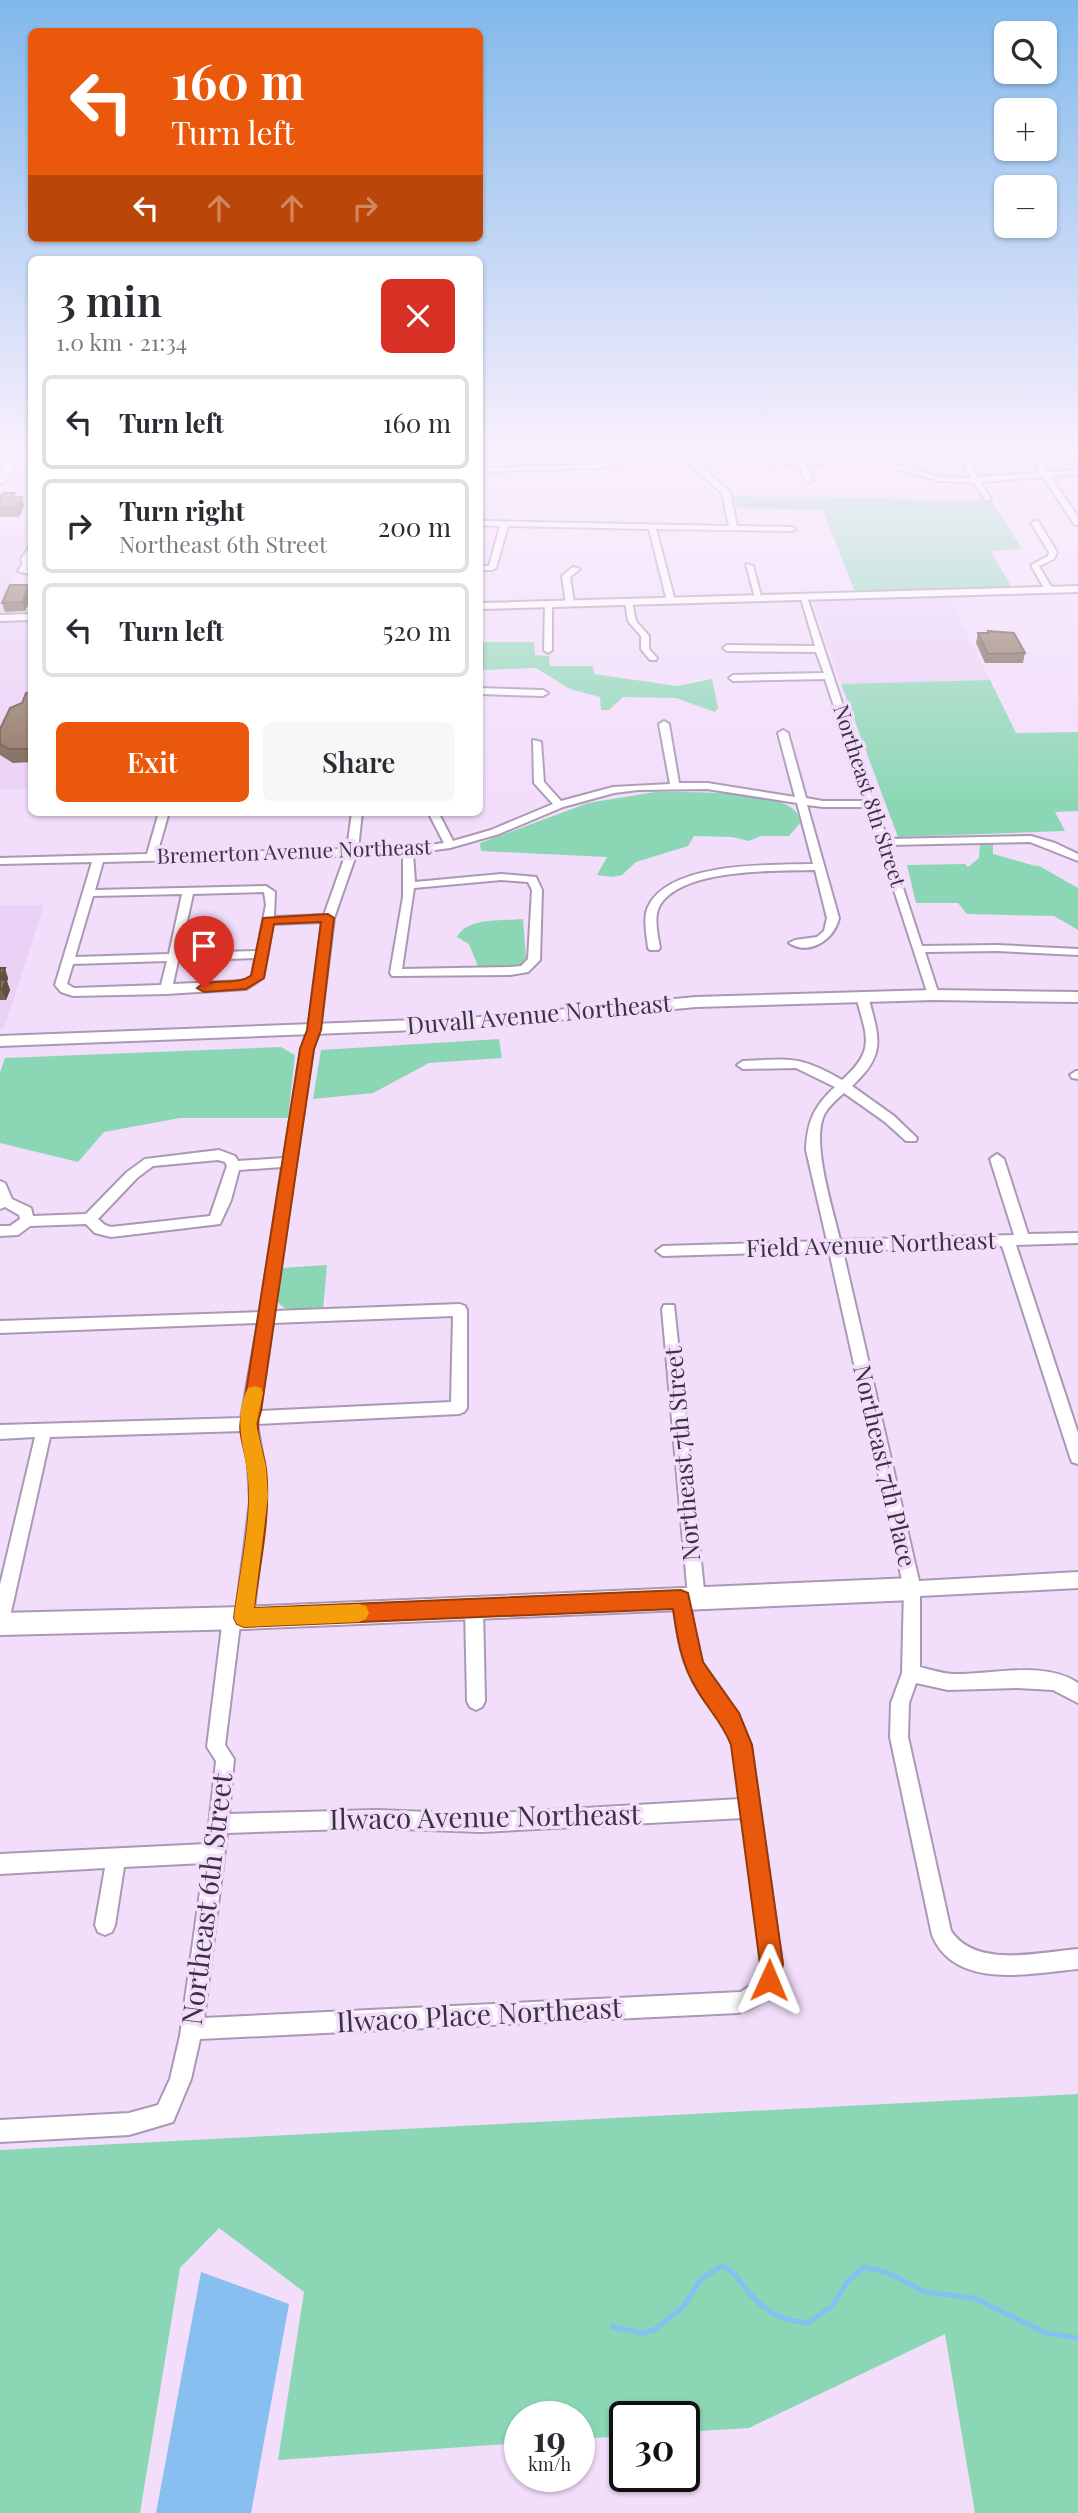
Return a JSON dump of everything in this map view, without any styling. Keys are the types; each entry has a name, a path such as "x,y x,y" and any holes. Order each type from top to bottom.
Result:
{"main road":[{"name":"Duvall Avenue Northeast","path":"1,1043 314,1030"}],"street":[{"path":"570,603 566,576 576,569"},
{"path":"663,569 671,601"},
{"path":"750,569 759,598"},
{"path":"1037,569 1049,590"},
{"path":"483,606 1078,589"},
{"name":"Northeast 8th Street","path":"803,597 933,995"},
{"path":"628,601 632,621 645,636 645,649 653,658"},
{"path":"548,604 548,650"},
{"path":"0,618 28,617"},
{"path":"727,648 821,649"},
{"path":"733,678 830,676"},
{"path":"483,691 542,693"},
{"path":"664,724 676,786"},
{"path":"783,733 833,918 831,930 824,938 812,943 795,943"},
{"path":"536,742 539,783 559,805"},
{"name":"Bremerton Avenue Northeast","path":"0,861 408,851 450,845 495,832 559,805 613,790 676,786 732,789 801,801 872,804"},
{"path":"151,858 163,816"},
{"name":"Northeast 6th Street","path":"0,2131 129,2124 165,2113 174,2099 192,2029 225,1759 216,1747 258,1496 257,1467 248,1421 307,1049 314,1030 328,918 352,852 356,816"},
{"path":"434,816 450,845"},
{"path":"884,842 1031,839 1078,858"},
{"path":"408,851 411,872 409,885 396,974 510,971 530,965 534,960 537,890 532,879 477,878 430,887 409,885"},
{"path":"89,893 266,889 272,897 257,978 251,983 166,990 73,992 65,989 61,985 98,860"},
{"path":"654,948 651,919 654,906 659,898 673,889 721,872 819,867"},
{"path":"166,990 189,889"},
{"path":"268,921 328,918"},
{"path":"919,949 997,948 1078,952"},
{"path":"68,961 262,954"},
{"name":"Duvall Avenue Northeast","path":"314,1030 469,1023 651,1005 862,996 1078,997"},
{"name":"Northeast 7th Place","path":"862,996 873,1039 872,1054 865,1066 841,1086 819,1112 813,1130 813,1150 912,1589 911,1673 900,1703 899,1737 942,1935 946,1945 955,1954 982,1965 1078,1959"},
{"path":"743,1065 797,1064 841,1086 900,1124 911,1138"},
{"path":"0,1231 13,1231 27,1221 89,1219 132,1175 150,1162 219,1155 230,1159 234,1166 215,1220 111,1232 100,1229 89,1219"},
{"path":"997,1159 1015,1240 1078,1457"},
{"path":"234,1166 291,1162"},
{"path":"0,1186 3,1203 26,1212 27,1221"},
{"name":"Field Avenue Northeast","path":"663,1251 1078,1238"},
{"path":"0,1327 460,1310 459,1408 0,1432"},
{"name":"Northeast 7th Street","path":"669,1310 689,1599 688,1647 705,1685 732,1720 742,1745 772,1964 769,1980 762,1990"},
{"path":"44,1431 0,1622 238,1618 1078,1580"},
{"path":"474,1608 476,1702"},
{"path":"911,1673 948,1682 1053,1681 1075,1690"},
{"name":"Ilwaco Avenue Northeast","path":"219,1824 376,1819 481,1823 751,1808"},
{"path":"0,1864 215,1853"},
{"path":"105,1925 116,1858"},
{"name":"Ilwaco Place Northeast","path":"192,2029 738,2003 762,1990"}],"shaded area":[{"path":"0,569 17,569 11,584 28,584 28,613 0,614"},
{"path":"949,598 990,680 841,684 814,604 816,602"},
{"path":"0,622 28,622 28,789 0,790"},
{"path":"0,905 44,905 4,1029 0,1029"}],"green space":[{"path":"846,569 1001,569 1012,588 855,592"},
{"path":"483,642 534,642 535,655 549,656 550,666 593,666 594,674 677,686 712,679 718,708 715,712 676,698 623,697 609,710 601,710 600,697 570,689 536,668 483,670"},
{"path":"990,680 1016,733 1078,732 1078,811 1055,812 1065,831 898,837 841,684"},
{"path":"655,792 730,794 771,800 796,812 801,822 789,836 761,836 749,841 732,837 694,836 688,846 636,862 622,875 613,877 597,875 607,857 481,851 480,843 588,803"},
{"path":"993,842 993,854 1039,867 1034,863 1078,888 1078,930 1054,916 967,914 958,903 916,903 907,865 965,864 968,867 979,858 980,844"},
{"path":"523,919 526,958 517,968 479,969 469,944 457,937 469,926 477,923"},
{"path":"499,1039 502,1058 429,1063 373,1093 313,1099 321,1050"},
{"path":"281,1047 295,1055 288,1118 180,1118 104,1132 78,1162 0,1143 0,1072 5,1058"},
{"path":"327,1265 323,1310 292,1310 278,1302 281,1268"},
{"path":"1078,2094 1078,2513 975,2513 945,2334 749,2428 700,2431 700,2401 609,2401 609,2437 595,2438 595,2401 504,2401 504,2444 278,2460 304,2292 219,2228 180,2268 140,2513 0,2513 0,2150"}],"water":[{"path":"201,2272 289,2304 251,2513 156,2513"}],"building":[{"path":"10,585 28,585 22,602 2,603"},
{"path":"988,631 1014,633 1025,653 988,654 978,633 989,633"},
{"path":"28,693 28,749 9,749 0,744 0,729 10,708 22,703"},
{"path":"0,980 6,980 2,990 0,990"}],"waterway":[{"path":"612,2327 643,2333 654,2330 684,2306 701,2279 722,2266 729,2269 763,2307 779,2316 808,2323 832,2306 848,2281 864,2267 886,2272 925,2292 974,2298 1046,2333 1078,2338"}],"slow traffic":[{"path":"255,1393 247,1424 257,1467 258,1496 244,1618 359,1613"}],"route":[{"path":"204,988 246,985 257,978 268,921 328,918 314,1030 307,1049 252,1411 247,1424 257,1467 258,1496 244,1618 681,1599 688,1647 694,1665 705,1685 732,1720 742,1745 772,1964 769,1980"}]}
